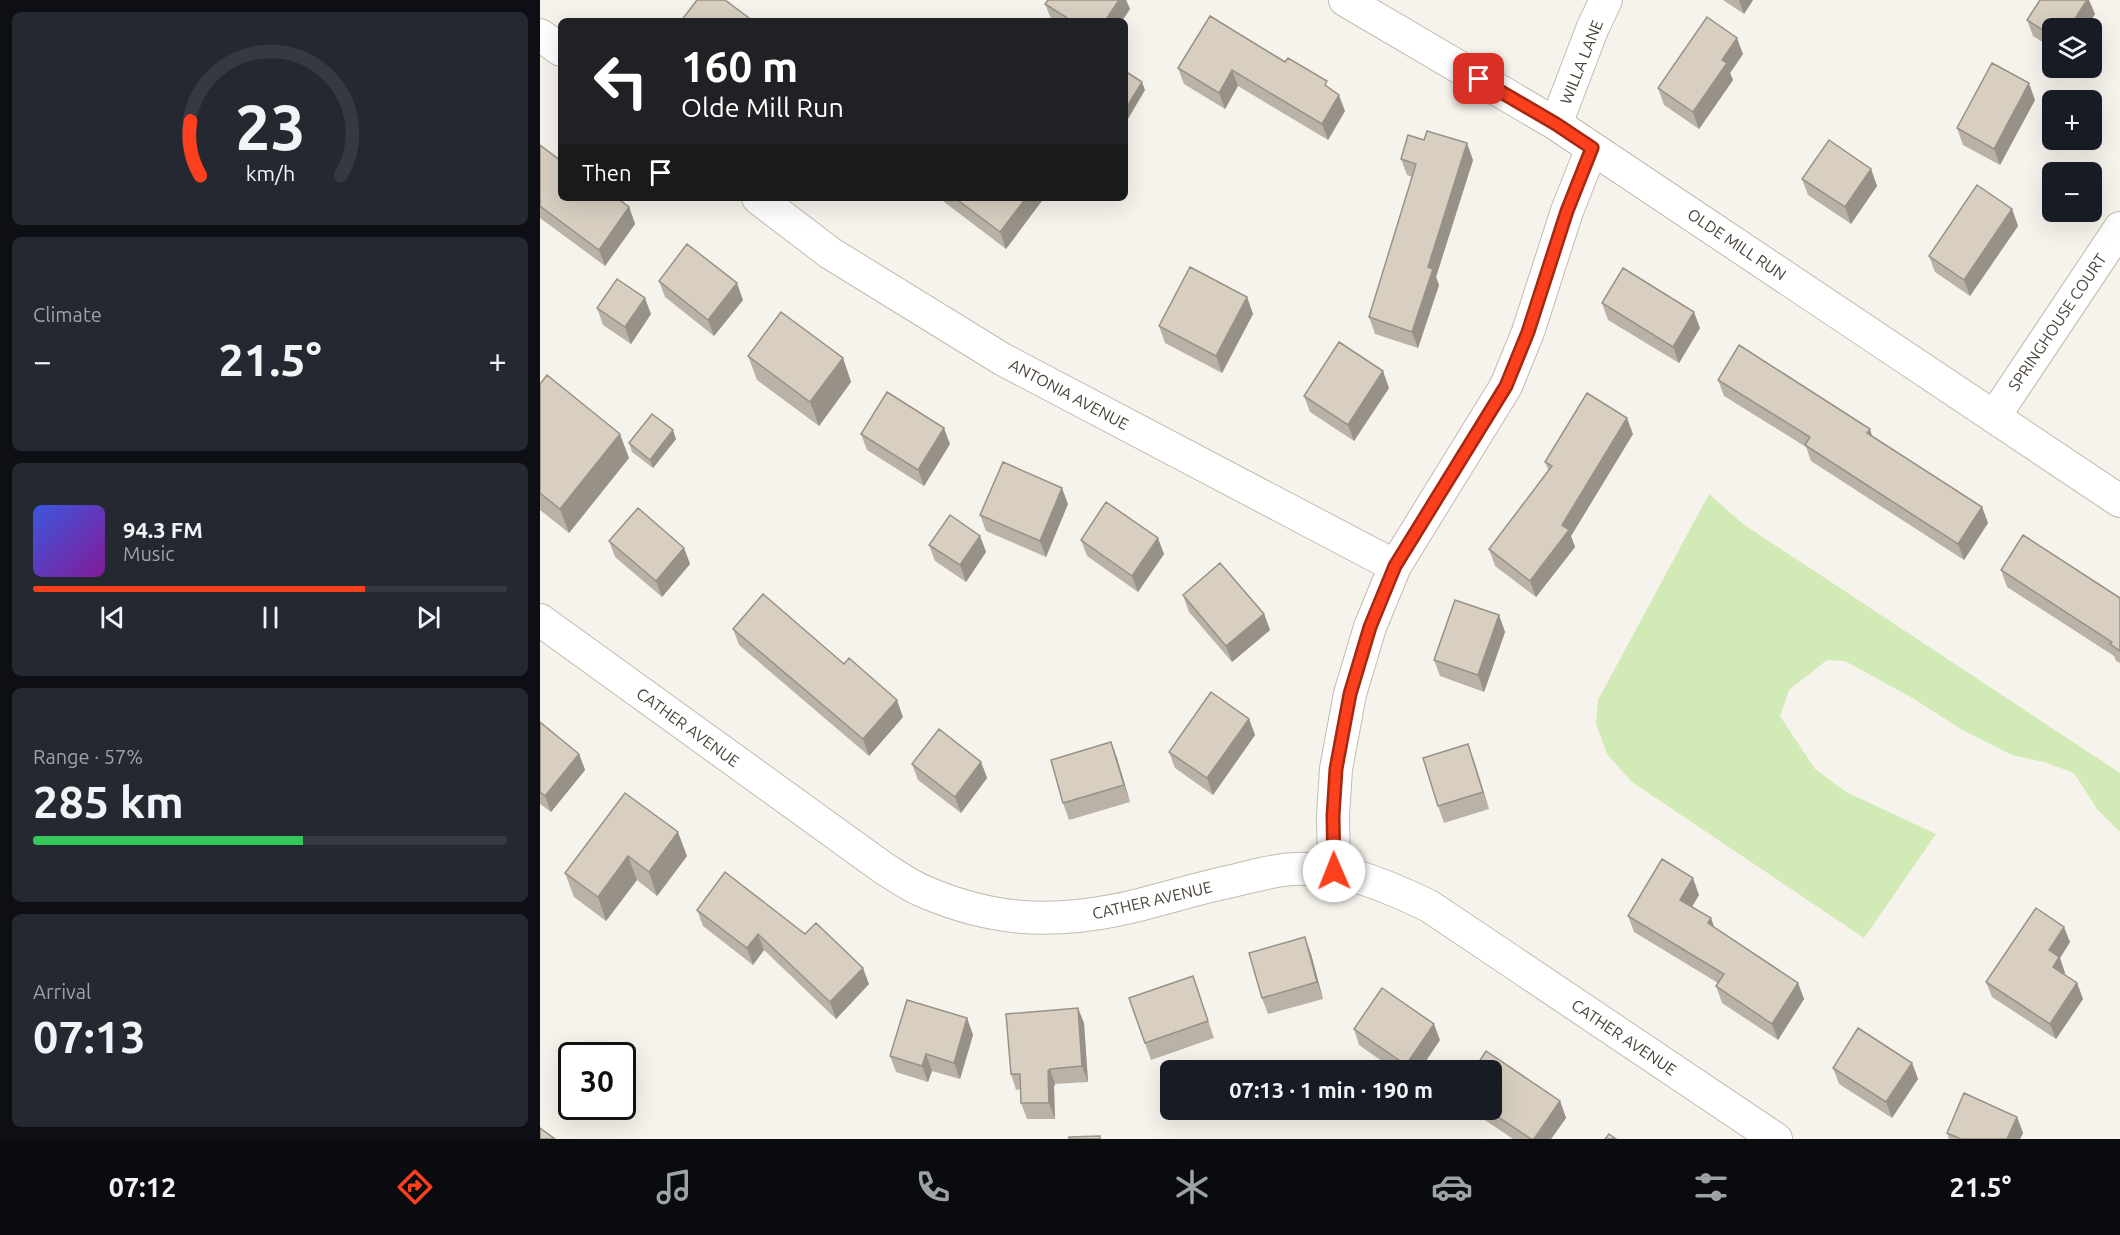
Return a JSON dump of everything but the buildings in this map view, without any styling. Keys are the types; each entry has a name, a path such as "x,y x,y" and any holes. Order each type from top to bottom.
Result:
{"street":[{"name":"OLDE MILL RUN","path":"1345,0 1556,124 2120,501"},
{"name":"WILLA LANE","path":"1556,124 1593,27 1606,0"},
{"path":"540,34 558,48"},
{"path":"1334,871 1333,816 1336,769 1350,694 1370,627 1395,566 1506,386 1528,332 1567,211 1592,148"},
{"name":"ANTONIA AVENUE","path":"762,201 830,252 1002,359 1395,566"},
{"name":"SPRINGHOUSE COURT","path":"1994,417 2120,228"},
{"name":"CATHER AVENUE","path":"540,620 882,867 923,892 978,911 1025,918 1064,919 1118,910 1185,891 1293,868 1334,871 1380,883 1429,906 1776,1139"}],"green space":[{"path":"1709,494 1743,524 2120,773 2120,832 2097,809 2074,773 2044,762 2012,755 1961,729 1914,699 1845,661 1827,660 1789,690 1780,716 1815,769 1846,792 1936,834 1864,938 1632,782 1607,754 1596,724 1598,700"}],"route":[{"path":"1334,871 1333,816 1336,769 1350,694 1370,627 1395,566 1475,440 1506,386 1528,332 1567,211 1592,148 1479,79"}]}
